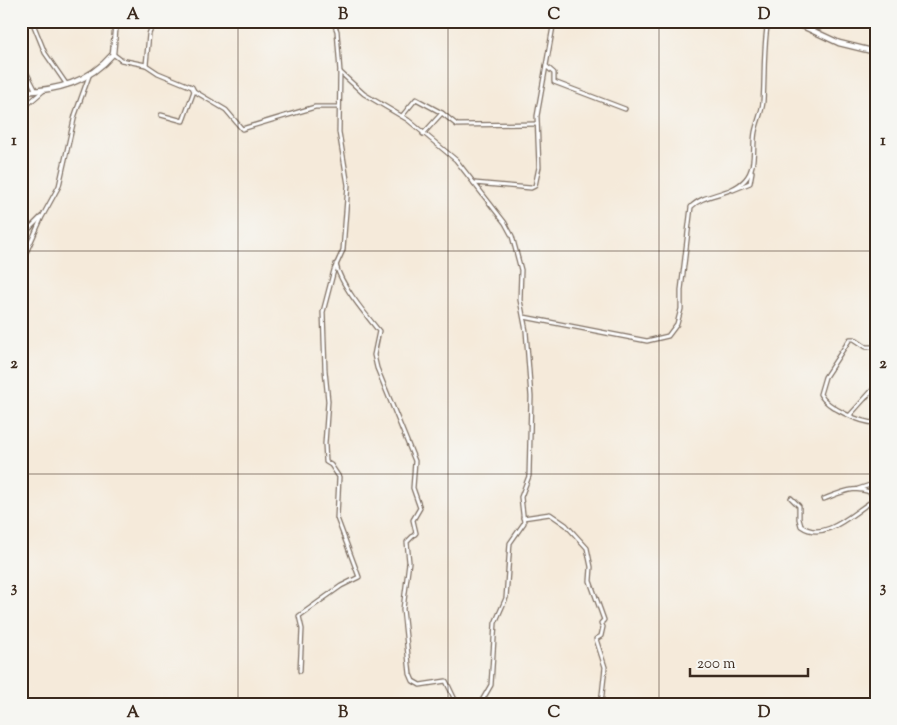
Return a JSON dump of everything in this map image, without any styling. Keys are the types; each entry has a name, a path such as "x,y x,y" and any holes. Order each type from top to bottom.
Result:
{"street":[{"path":"32,21 45,53 67,86"},
{"path":"21,92 44,91 67,86 89,76 113,54 116,21"},
{"path":"146,64 149,34 154,21"},
{"path":"300,671 302,629 299,616 341,586 359,577 337,518 340,480 332,464 326,462 325,450 328,407 323,312 344,240 348,185 339,132 340,72 338,31 333,21"},
{"path":"474,183 533,188 539,167 536,124 554,21"},
{"path":"524,317 647,341 668,336 675,329 680,316 681,290 691,207 750,182 755,132 762,104 762,76 768,21"},
{"path":"792,21 840,43 876,52"},
{"path":"113,54 121,60 146,64 158,73 188,84 194,91 226,110 242,129 315,107 339,107"},
{"path":"21,62 37,91"},
{"path":"546,66 554,72 554,82 625,109"},
{"path":"340,72 364,94 385,109 402,116 456,160 505,223 515,245 521,270 520,300 524,317 531,397 529,476 521,497 524,523 510,542 506,598 495,623 491,685 480,704"},
{"path":"21,264 42,217 59,186 75,115 89,76"},
{"path":"21,110 44,91"},
{"path":"161,115 182,121 194,91"},
{"path":"402,116 412,102 416,100 442,113 457,125 536,124"},
{"path":"423,134 442,113"},
{"path":"21,231 28,230 42,217"},
{"path":"336,264 339,276 379,331 374,355 377,368 415,461 413,488 420,508 413,520 416,533 407,542 408,562 403,609 410,674 413,681 420,685 446,681 457,704"},
{"path":"876,347 866,347 854,338 850,339 822,383 820,394 826,404 870,423 876,423"},
{"path":"850,415 876,386"},
{"path":"824,499 870,485 876,489"},
{"path":"791,498 799,506 801,526 817,530 837,525 876,498 867,490 858,489"},
{"path":"523,518 550,514 578,537 588,550 592,572 590,581 604,620 601,623 603,627 601,636 597,637 596,641 606,667 601,704"}]}
